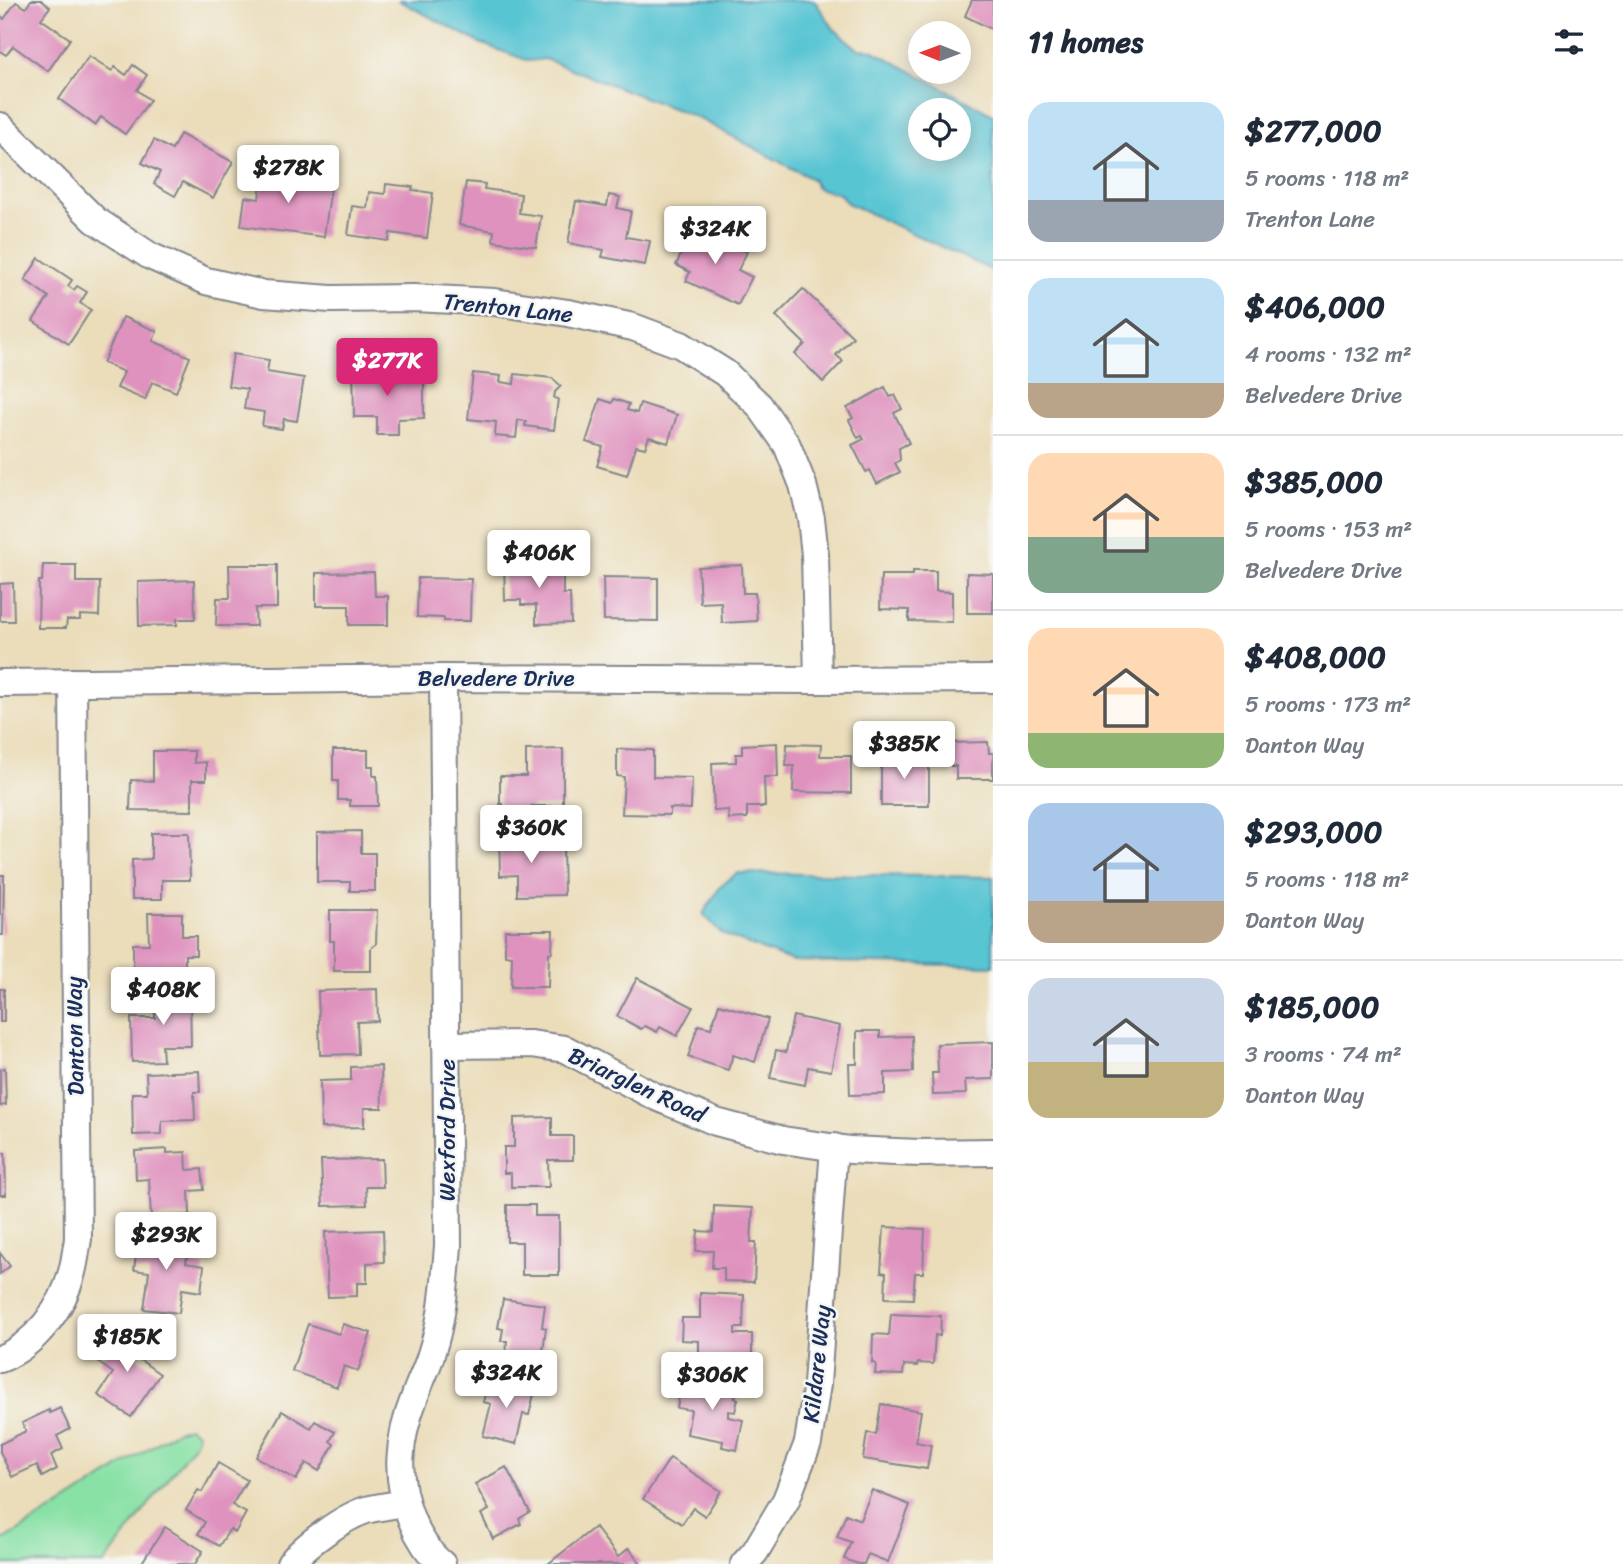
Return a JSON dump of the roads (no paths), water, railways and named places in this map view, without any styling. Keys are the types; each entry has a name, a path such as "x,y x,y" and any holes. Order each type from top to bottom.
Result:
{"street":[{"name":"Trenton Lane","path":"0,126 95,220 150,256 206,281 264,294 331,299 414,298 494,302 568,313 633,327 681,345 725,373 759,405 787,445 803,485 811,518 815,555 818,680"},
{"name":"Belvedere Drive","path":"0,683 443,677 993,679"},
{"name":"Wexford Drive","path":"442,1564 417,1532 405,1503 399,1466 403,1432 433,1350 443,1298 448,1246 443,677"},
{"name":"Danton Way","path":"0,1359 11,1354 39,1332 59,1305 72,1273 78,1239 73,682"},
{"name":"Briarglen Road","path":"446,1045 531,1044 565,1049 654,1096 716,1122 783,1140 834,1147 919,1153 993,1152"},
{"name":"Kildare Way","path":"744,1564 755,1552 786,1500 808,1443 817,1384 834,1147"},
{"path":"290,1564 296,1555 327,1531 355,1516 365,1511 405,1503"}],"water":[{"path":"398,0 814,0 834,29 858,49 872,50 908,69 908,84 935,84 961,98 908,98 908,161 971,161 971,103 993,115 993,271 847,203 840,194 817,188 812,179 698,118 545,59 529,61 482,44"},
{"path":"737,873 993,877 993,966 792,961 722,934 703,914 721,886"}]}
